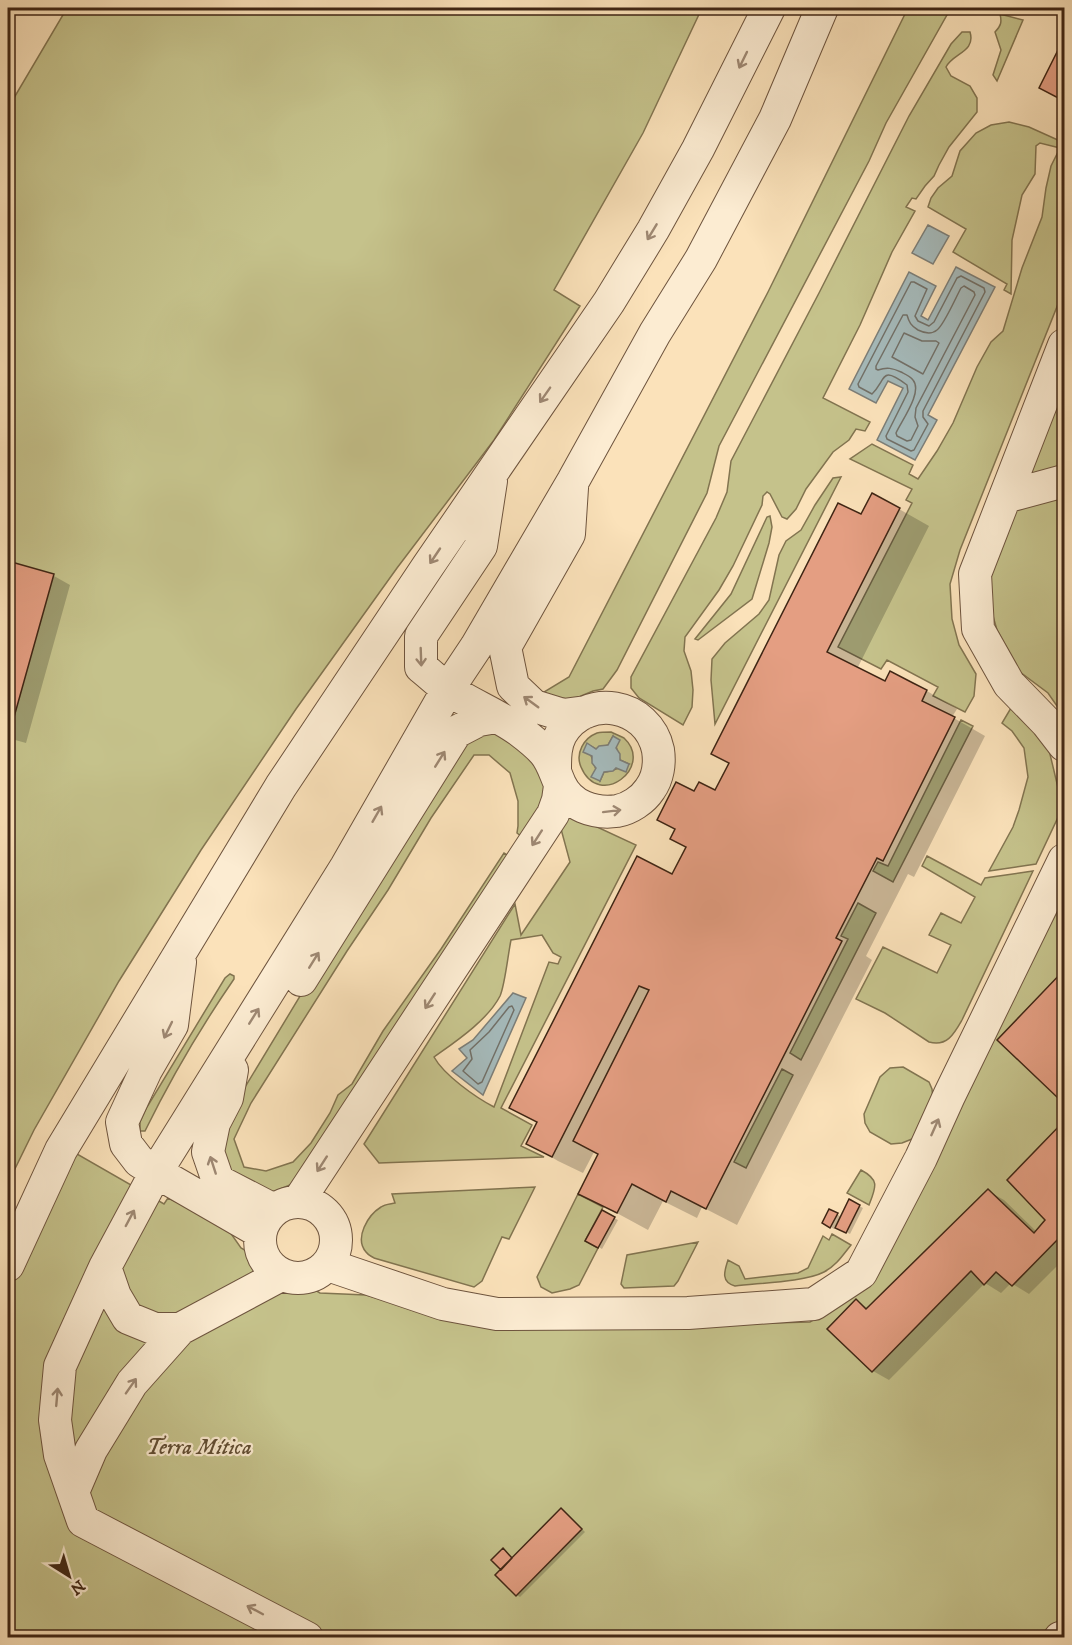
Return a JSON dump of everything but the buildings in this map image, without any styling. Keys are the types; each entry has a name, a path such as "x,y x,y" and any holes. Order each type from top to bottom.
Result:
{"lane":[{"path":"8,1265 61,1150 280,786 609,302 653,230 698,149 769,8"},
{"path":"306,1638 83,1521 60,1455 55,1420 60,1365 105,1267 156,1172 346,867 448,689 476,647 573,481 655,333 701,259 776,119 822,8"},
{"path":"1059,734 1009,684 978,629 975,573 1065,345"},
{"path":"493,471 481,546 421,636 421,667 448,689 518,730 545,752 572,800 587,809 604,813 622,810 637,802 650,790 657,775 659,758 656,741 648,727 635,716 619,709 603,708 563,715 534,706 513,686 505,647 569,534 573,481"},
{"path":"1005,497 1065,481"},
{"path":"181,952 172,1025 146,1070 122,1122 126,1144 139,1161 156,1172 277,1215 310,1204 321,1209 330,1218 337,1242 328,1265 318,1273 306,1278 293,1279 271,1268 263,1257 260,1245 277,1215 553,814 558,800 555,751 561,734 572,721 586,712"},
{"path":"277,1215 218,1180 208,1152 214,1123 227,1098 456,732 479,720 496,717"},
{"path":"346,867 390,839"},
{"path":"328,1265 443,1304 497,1314 688,1313 814,1304 861,1272 921,1158 1065,860"},
{"path":"227,1098 236,1044"},
{"path":"105,1267 115,1296 128,1318 155,1329 180,1329"},
{"path":"73,1492 91,1450 132,1383 180,1329 281,1275"}],"green space":[{"path":"67,8 702,8 643,133 554,290 580,306 494,440 397,568 296,709 201,850 119,981 34,1130 8,1183 8,108"},
{"path":"908,8 955,8 947,15 886,123 869,161 719,446 707,493 617,670 603,689 569,701 540,698 544,692 569,677 768,292"},
{"path":"1000,14 1023,20 997,81 993,75 1001,50 995,32 1001,24"},
{"path":"962,32 970,32 970,44 946,67 951,76 970,86 977,98 977,112 949,147 934,176 916,199 912,198 906,207 915,211 892,252 860,325 823,398 870,422 865,431 856,429 849,440 833,452 787,519 782,517 770,494 767,492 763,496 762,505 733,566 719,590 685,637 684,651 691,671 693,690 692,707 683,725 639,698 631,688 631,677 716,518 727,492 731,461 909,116 951,44"},
{"path":"1009,122 1029,127 1060,141 1064,132 1064,289 960,550 950,584 952,619 959,645 976,674 974,696 965,712 933,696 938,687 887,660 881,669 838,647 912,503 906,500 912,489 850,459 872,444 913,465 909,474 918,479 953,423 977,367 991,342 1003,331 1022,268 1042,217 1051,166 1060,148 1040,143 1036,146 1035,174 1022,195 1012,240 1011,294 1004,290 1007,284 953,252 966,229 928,207 938,188 952,176 960,151 976,133 991,125"},
{"path":"1064,378 1064,716 1048,693 1020,672 997,630 989,602 991,571"},
{"path":"841,477 715,724 711,680 712,659 725,643 759,614 769,600 779,555 786,541 801,530 833,478"},
{"path":"770,516 772,527 769,543 752,599 698,640 695,639 731,594 767,517"},
{"path":"1011,708 1032,728 1049,750 1060,796 1060,813 1036,864 989,871 1013,827 1028,777 1024,748 1012,731 1002,723"},
{"path":"961,720 973,726 893,882 873,871 878,862 888,866"},
{"path":"485,729 528,745 547,791 526,840 517,833 518,801 510,773 489,755 474,755 431,818 388,890 251,1103 234,1139 244,1167 266,1171 293,1162 311,1143 330,1113 338,1095 352,1084 383,1031 441,949 504,853 512,858 302,1180 273,1192 252,1192 220,1164 220,1133 236,1102 366,887 452,753"},
{"path":"611,732 624,738 632,749 633,761 629,771 621,780 600,785 589,779 581,767 580,751 592,735","holes":["613,736 620,760 629,764 604,772 600,781 587,744 596,749 608,745"]},
{"path":"567,813 636,845 501,1108 532,1125 521,1146 544,1157 379,1163 364,1144 515,904 521,935 570,862 561,829","holes":["542,935 553,953 561,957 558,964 549,962 494,1107 461,1085 434,1057 470,1030 495,1005 502,991 511,940"]},
{"path":"927,856 981,885 985,878 1033,871 962,1020 949,1038 941,1043 929,1042 885,1013 856,999 883,947 937,973 951,945 929,935 941,913 961,923 975,897 922,866"},
{"name":"Terra Mítica","path":"1064,895 1064,1637 8,1637 8,1228 51,1139 164,1204 168,1198 225,1225 241,1248 320,1293 366,1295 474,1325 626,1327 810,1322 867,1288"},
{"path":"858,903 876,913 801,1060 790,1053 848,939 841,936"},
{"path":"230,974 234,976 234,979 187,1053 145,1131 140,1131 140,1122 147,1107 225,978"},
{"path":"903,1067 929,1082 933,1099 917,1135 902,1143 891,1144 870,1132 865,1123 864,1114 880,1077 890,1068"},
{"path":"782,1069 793,1075 746,1168 734,1162"},
{"path":"861,1170 871,1177 875,1184 869,1205 847,1193"},
{"path":"535,1187 509,1239 502,1237 482,1281 474,1287 374,1258 367,1253 361,1240 364,1227 371,1215 381,1207 395,1203 392,1194"},
{"path":"578,1194 603,1207 585,1241 598,1248 579,1285 552,1293 541,1287 537,1277"},
{"path":"832,1234 851,1245 836,1263 824,1272 794,1280 735,1286 727,1282 725,1272 728,1260 739,1266 745,1279 798,1273 808,1268 823,1236 829,1240"},
{"path":"698,1242 674,1286 624,1288 621,1284 627,1255"}],"water":[{"path":"928,225 949,236 933,264 912,253"},
{"path":"956,267 995,287 928,415 937,420 915,460 877,440 903,388 888,381 876,403 849,389 909,272 936,286 921,316 928,320"},
{"path":"613,736 620,740 616,748 620,754 620,760 629,764 626,772 616,768 613,771 604,772 600,781 591,777 596,768 592,763 592,756 583,752 587,743 596,749 599,746 608,745"},
{"path":"513,993 526,998 483,1095 452,1071 467,1058 459,1049 473,1040"}]}
